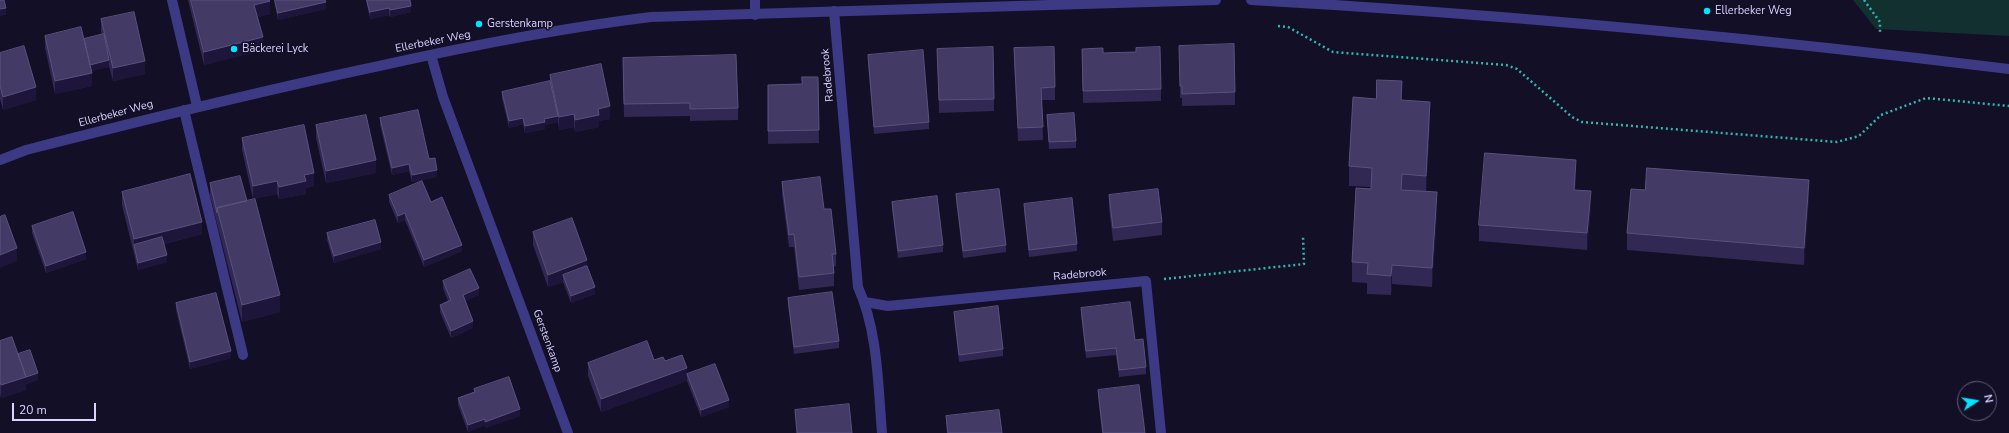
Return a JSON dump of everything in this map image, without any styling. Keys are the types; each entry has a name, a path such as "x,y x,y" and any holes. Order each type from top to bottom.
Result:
{"street":[{"path":"172,0 197,106"},
{"path":"755,0 755,15"},
{"name":"Ellerbeker Weg","path":"0,160 26,150 197,106 431,55 583,25 651,17 1216,0"},
{"path":"1251,0 1422,10 1784,42 2009,69"},
{"name":"Radebrook","path":"834,12 858,287 865,302 874,342 882,433"},
{"name":"Gerstenkamp","path":"431,55 443,97 568,433"},
{"path":"184,110 244,355"},
{"path":"1146,281 1161,433"},
{"name":"Radebrook","path":"865,302 888,306 1146,281"}],"path":[{"path":"1864,0 1880,22 1879,53"},
{"path":"1278,26 1288,28 1333,52 1506,65 1517,69 1572,117 1582,122 1837,142 1859,136 1882,115 1926,98 2009,106"},
{"path":"1146,281 1304,264 1303,236"}],"green space":[{"path":"1853,0 2009,0 2009,36 1876,29"}],"building":[{"path":"0,0 4,0 6,8 0,9"},
{"path":"191,0 269,0 270,1 254,5 263,37 204,52"},
{"path":"275,0 325,0 326,2 278,13"},
{"path":"367,0 410,0 411,6 390,10 389,8 370,12"},
{"path":"134,12 145,61 113,68 101,19"},
{"path":"81,27 92,73 55,81 45,36"},
{"path":"104,34 109,60 90,65 84,39"},
{"path":"1234,44 1235,92 1182,94 1182,86 1180,86 1179,46"},
{"path":"24,46 36,87 3,97 0,86 0,53"},
{"path":"993,47 994,99 939,100 937,49"},
{"path":"1054,47 1055,87 1041,88 1043,127 1018,128 1014,48"},
{"path":"1160,47 1161,89 1083,91 1082,49 1103,48 1103,53 1136,52 1136,48"},
{"path":"923,50 929,122 874,127 868,55"},
{"path":"736,55 738,108 690,109 690,103 624,104 623,58"},
{"path":"601,64 610,106 598,109 599,115 575,120 574,114 559,117 550,75"},
{"path":"802,77 818,77 819,130 768,131 768,85 802,84"},
{"path":"1377,80 1402,81 1401,100 1430,102 1426,176 1402,174 1401,190 1437,192 1432,268 1392,265 1391,276 1367,274 1368,263 1352,262 1356,188 1371,189 1372,168 1349,166 1353,97 1376,99"},
{"path":"550,81 558,116 544,119 545,122 525,126 523,118 509,121 502,92"},
{"path":"418,110 429,159 435,158 437,170 412,175 409,164 392,168 380,118"},
{"path":"1074,113 1076,141 1049,142 1047,115"},
{"path":"366,115 376,160 326,171 316,125"},
{"path":"304,125 314,173 304,175 306,181 279,187 277,181 253,186 242,138"},
{"path":"1485,153 1576,160 1574,190 1591,191 1587,233 1479,225"},
{"path":"1647,168 1809,180 1804,248 1627,233 1631,189 1645,190"},
{"path":"190,174 202,222 134,239 122,192"},
{"path":"240,176 247,201 217,208 217,213 210,183"},
{"path":"820,177 824,209 831,209 836,254 832,254 834,273 799,277 794,234 789,235 782,182"},
{"path":"422,181 431,202 442,197 462,245 424,260 405,213 398,216 389,195"},
{"path":"999,189 1006,245 963,251 956,194"},
{"path":"1158,189 1162,222 1113,228 1109,195"},
{"path":"937,196 943,245 898,251 892,202"},
{"path":"1072,198 1077,244 1029,250 1024,204"},
{"path":"255,199 280,295 242,305 217,208"},
{"path":"73,212 86,252 46,266 32,226"},
{"path":"5,215 17,248 0,255 0,217"},
{"path":"572,218 587,260 548,275 533,232"},
{"path":"375,220 381,242 334,256 327,233"},
{"path":"162,237 167,255 138,263 134,245"},
{"path":"587,266 595,287 571,296 563,275"},
{"path":"470,269 479,288 463,295 473,321 451,331 440,305 451,300 443,281"},
{"path":"832,292 839,341 794,347 788,298"},
{"path":"216,293 231,351 190,362 176,303"},
{"path":"1130,302 1135,340 1143,339 1146,367 1119,370 1116,348 1086,351 1081,308"},
{"path":"998,306 1003,349 959,355 954,312"},
{"path":"12,337 26,377 1,385 0,341"},
{"path":"647,341 654,360 663,357 665,361 682,355 687,368 601,399 588,363"},
{"path":"30,350 38,373 26,377 18,354"},
{"path":"715,364 729,400 701,410 687,374"},
{"path":"509,377 520,409 485,422 485,419 468,425 458,398 475,392 474,389"},
{"path":"1139,385 1145,433 1103,433 1098,390"},
{"path":"849,404 852,433 797,433 795,410"},
{"path":"999,410 1002,433 948,433 946,416"}],"place":[{"name":"Ellerbeker Weg","path":"1707,11"},
{"name":"Gerstenkamp","path":"479,24"},
{"name":"Bäckerei Lyck","path":"234,49"}]}
